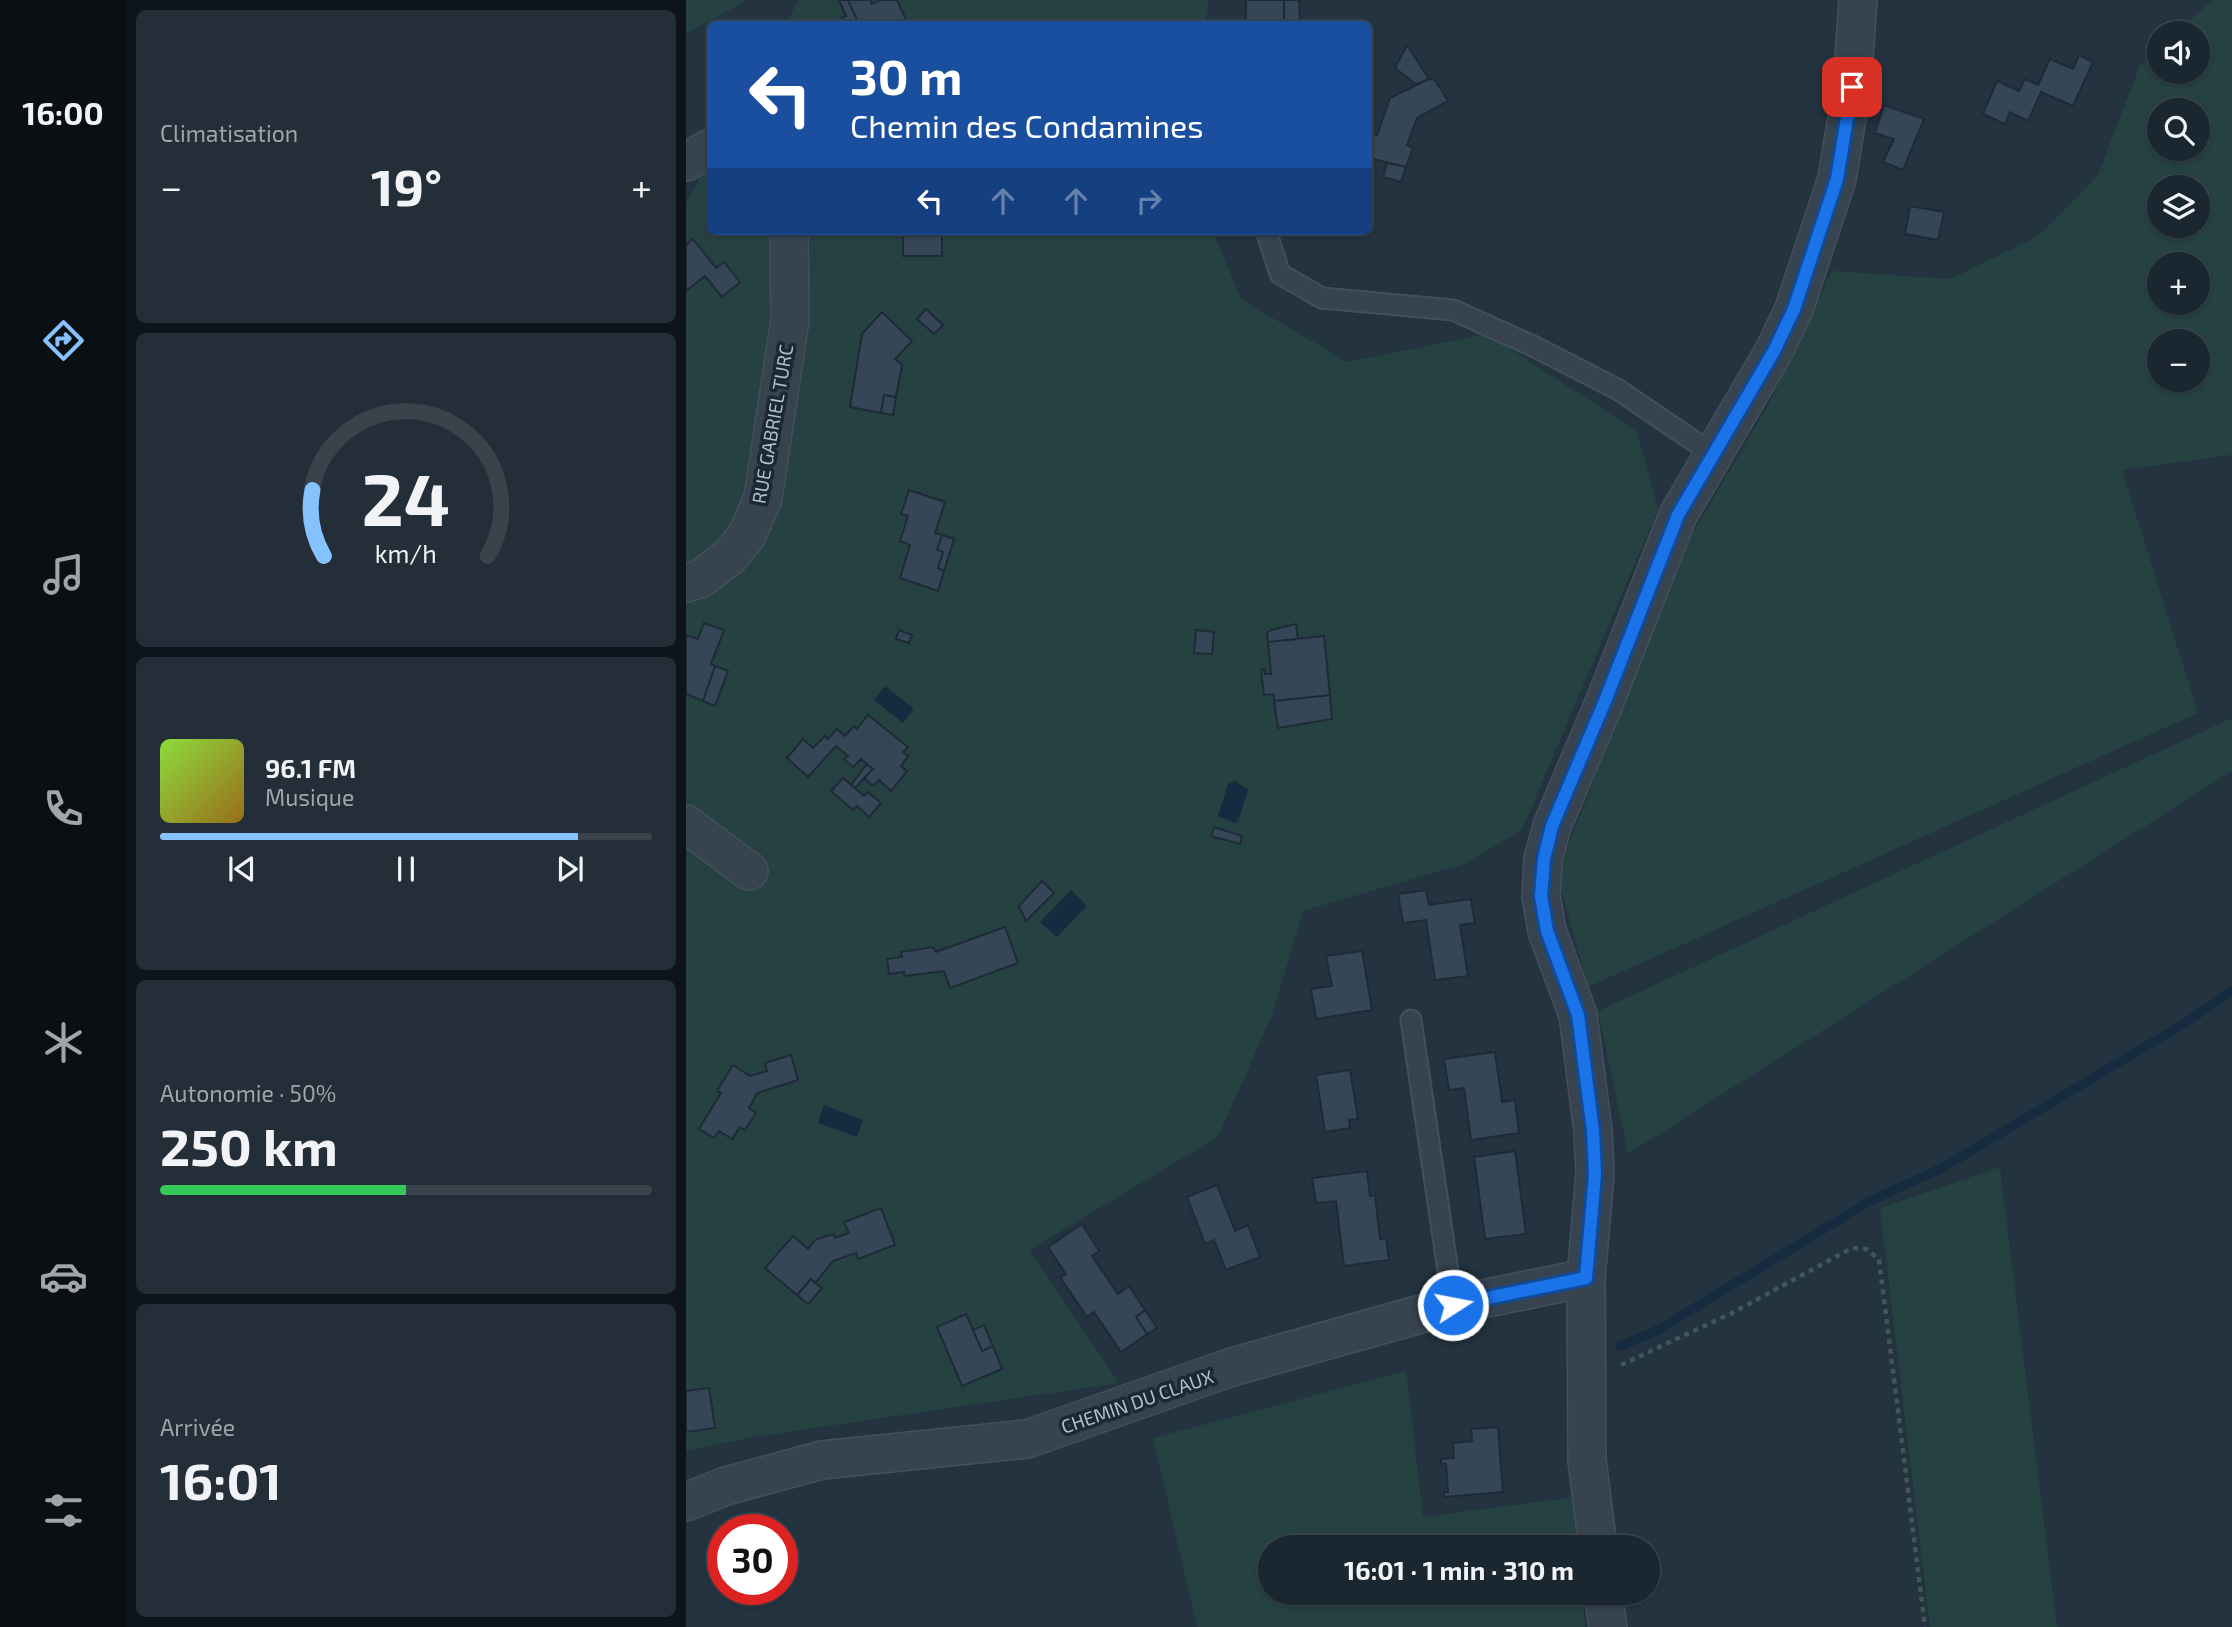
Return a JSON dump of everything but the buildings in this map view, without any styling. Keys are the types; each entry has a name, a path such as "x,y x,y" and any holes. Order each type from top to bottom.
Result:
{"street":[{"path":"1596,1535 1587,1460 1586,1377 1586,1278 1595,1174 1593,1131 1578,1015 1547,931 1541,896 1544,859 1552,826 1605,701 1678,515 1774,351 1794,309 1837,179 1852,87 1858,0"},
{"path":"686,162 707,151"},
{"name":"RUE GABRIEL TURC","path":"686,583 700,579 729,557 747,535 763,498 790,320 789,235"},
{"path":"686,824 749,871"},
{"name":"CHEMIN DU CLAUX","path":"686,1502 726,1486 822,1460 1027,1439 1232,1367 1453,1305 1586,1278"},
{"path":"1605,1605 1608,1627"}],"lane":[{"path":"1267,235 1280,274 1322,298 1453,310 1533,346 1617,389 1713,454"},
{"path":"1411,1020 1453,1305"}],"path":[{"path":"1586,1377 1644,1356 1732,1313 1852,1248 1866,1248 1879,1259 1925,1627"}],"green space":[{"path":"686,0 748,0 707,21 686,34"},
{"path":"799,0 1209,0 1206,21 787,21"},
{"path":"2213,0 2232,0 2232,455 2122,470 2198,713 1588,987 1557,874 1689,539 1766,409 1832,271 1951,279 2038,236 2098,175 2140,65 2147,58 2147,84 2210,84 2210,21 2189,21"},
{"path":"707,164 707,235 1215,235 1241,299 1347,362 1487,334 1637,431 1658,509 1522,830 1464,864 1303,911 1271,1018 1218,1137 1030,1250 1119,1383 753,1437 686,1451 686,203"},
{"path":"2232,718 2232,771 1628,1154 1598,1011"},
{"path":"2000,1167 2057,1627 1930,1627 1880,1208"},
{"path":"1406,1371 1423,1517 1575,1497 1578,1535 1258,1535 1258,1605 1584,1605 1585,1627 1197,1627 1153,1438"}],"water":[{"path":"885,686 914,709 903,723 874,700"},
{"path":"1235,781 1248,790 1238,822 1234,823 1218,816 1228,784"},
{"path":"1071,890 1087,906 1057,937 1040,922"},
{"path":"824,1105 863,1120 857,1137 818,1123"}],"waterway":[{"path":"1620,1346 1658,1330 1870,1201 1942,1168 2185,1023 2232,991"}],"route":[{"path":"1453,1305 1586,1278 1595,1174 1593,1131 1578,1015 1547,931 1541,896 1544,859 1552,826 1605,701 1678,515 1774,351 1794,309 1837,179 1852,87"}]}
